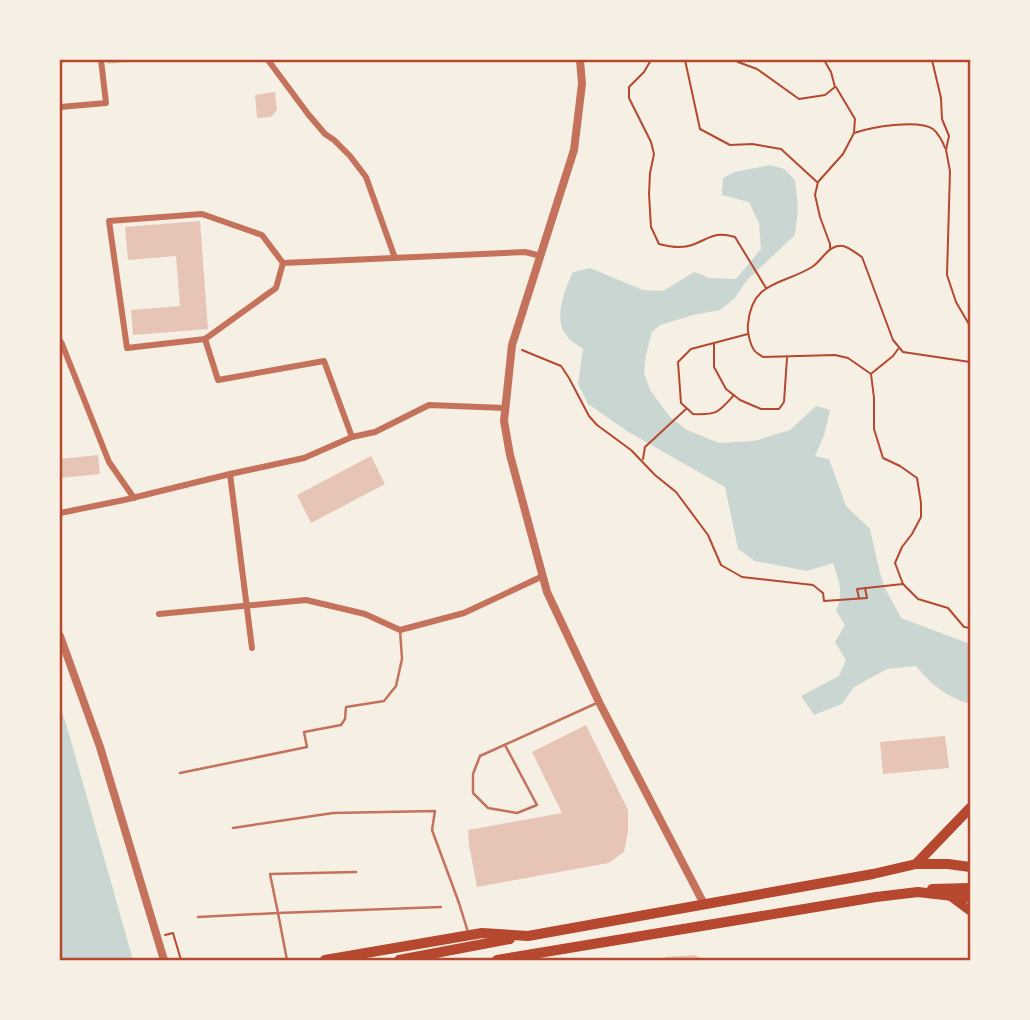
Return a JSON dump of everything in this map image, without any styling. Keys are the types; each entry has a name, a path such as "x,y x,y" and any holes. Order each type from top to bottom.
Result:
{"main road":[{"path":"916,864 971,808"},
{"path":"399,961 916,864 971,867"},
{"path":"497,961 876,897 928,889 971,888"},
{"path":"918,892 971,898"},
{"path":"950,896 971,911"},
{"path":"325,961 482,933 528,936"}],"street":[{"path":"60,107 106,103 102,60"},
{"path":"268,60 308,114 325,134 350,156 366,177 396,258"},
{"path":"580,60 582,84 574,150 512,345 504,421 510,455 547,592 599,702 704,904"},
{"path":"202,214 262,235 283,263 276,288 205,339 127,348 109,221 202,214"},
{"path":"283,263 525,252 541,256"},
{"path":"205,339 218,380 324,361 352,438"},
{"path":"60,341 109,462 134,498"},
{"path":"60,513 303,458 374,432 429,405 506,408"},
{"path":"230,474 252,648"},
{"path":"159,614 306,600 365,614 400,629 464,613 543,576"},
{"path":"60,636 100,747 164,961"}],"lane":[{"path":"180,773 307,747 304,732 341,725 345,719 346,708 384,701 396,686 402,659 400,629"},
{"path":"505,745 537,805 517,813 488,808 473,793 472,774 480,756 599,702"},
{"path":"233,828 333,813 435,811 432,830 469,936"},
{"path":"287,961 270,874 356,872"},
{"path":"198,916 441,907"}],"path":[{"path":"652,60 629,86 629,98 651,142 654,154 649,194 651,227 659,244 675,248 691,246 708,236 724,234 735,237 766,288"},
{"path":"685,60 700,130 730,145 752,144 781,149 818,182"},
{"path":"736,60 757,69 799,99 825,95 835,87"},
{"path":"824,60 835,87 855,118 854,133 843,153 818,182 816,195 830,249"},
{"path":"932,60 941,98 942,119 949,136 946,150"},
{"path":"854,133 907,124 932,128 943,141 950,171 947,275 957,302 971,326"},
{"path":"971,362 904,352 893,340 862,257 843,246 830,249 816,265 798,275 766,288 749,312 748,334 754,350 763,357 835,355 848,358 871,374 874,429 883,458 916,478 921,503 920,517 895,563 903,584 918,599 948,608 964,627 971,628"},
{"path":"734,395 719,412 693,414 681,403 678,362 691,349 748,334"},
{"path":"714,344 714,367 726,389 740,400 761,409 779,409 783,402 787,357"},
{"path":"512,345 561,366 589,416 597,425 643,461 676,492 708,535 721,565 742,577 813,585 823,593 824,601 867,598 865,588"},
{"path":"871,374 893,356 899,347"},
{"path":"643,461 645,447 687,408"},
{"path":"859,599 857,589 903,584"},
{"path":"157,938 173,933 181,961"}],"shaded area":[{"path":"770,165 784,169 795,180 798,208 795,235 747,280 734,299 720,310 660,325 652,332 644,373 650,390 670,417 687,430 719,443 754,441 790,430 816,406 830,410 824,436 815,456 829,459 846,506 870,529 885,588 901,618 970,644 970,704 940,690 916,666 887,669 854,687 842,704 814,715 801,696 839,676 846,660 835,642 845,625 836,611 840,592 833,563 807,571 755,561 738,549 725,487 627,431 588,404 578,384 583,349 568,337 560,321 564,295 573,272 590,268 643,290 663,291 694,272 710,278 736,279 761,249 759,223 749,202 722,195 723,178 735,172"},
{"path":"60,706 67,727 133,960 60,960"}],"building":[{"path":"107,60 135,60 135,61 108,64"},
{"path":"275,92 277,110 271,117 257,118 255,95"},
{"path":"200,221 208,329 133,335 131,310 180,306 176,256 128,260 125,227"},
{"path":"98,455 100,474 60,478 60,459"},
{"path":"371,456 385,484 311,523 297,495"},
{"path":"586,725 628,810 624,852 609,863 477,887 468,830 562,813 532,752"},
{"path":"945,736 949,768 883,774 880,742"},
{"path":"694,955 705,960 665,960 665,957"}]}
